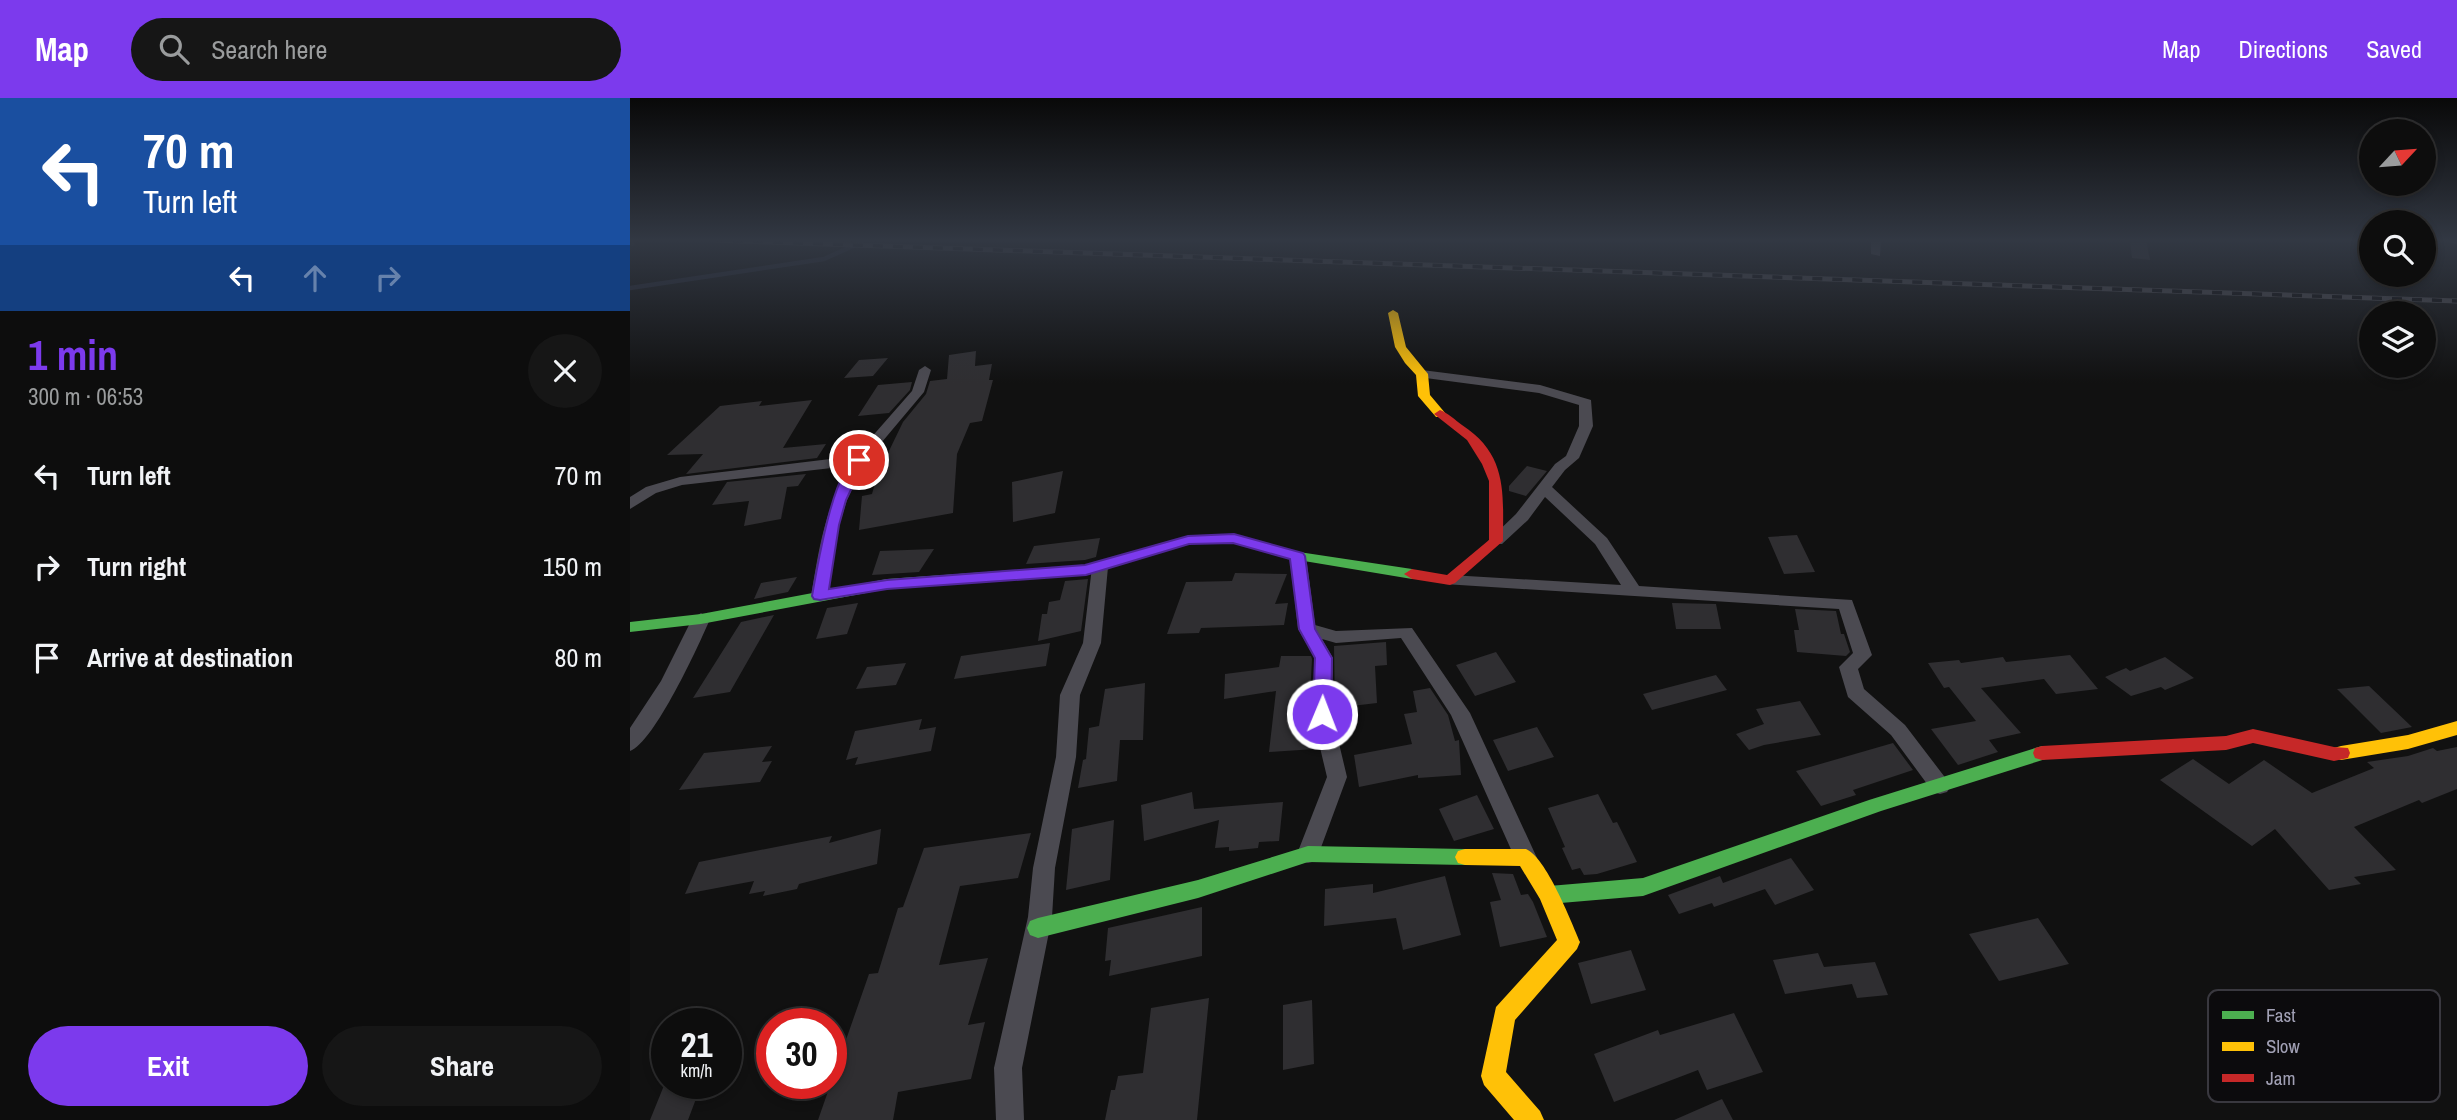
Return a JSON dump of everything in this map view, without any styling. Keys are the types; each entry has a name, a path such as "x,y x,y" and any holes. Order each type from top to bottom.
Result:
{"street":[{"path":"1393,313 1394,333 1405,361 1422,374 1540,389 1586,402 1586,426 1572,458 1560,467 1522,517 1450,580"},
{"path":"820,596 831,525 839,500 859,460 918,392 925,370"},
{"path":"1422,374 1424,396 1448,422 1472,438 1484,453 1496,481 1496,541"},
{"path":"630,504 651,490 680,481 859,460"},
{"path":"1544,488 1601,541 1633,590"},
{"path":"630,627 701,619 887,584 1047,574 1100,567 1188,540 1212,539 1234,539 1298,556 1450,580 1846,604 1863,655 1848,667 1855,692 1898,730 1940,786"},
{"path":"1298,556 1307,629 1324,658 1322,714 1337,777 1308,854"},
{"path":"1010,1120 1008,1068 1038,928 1044,868 1066,757 1070,695 1092,643 1100,567"},
{"path":"630,743 685,660 701,619"},
{"path":"1307,629 1336,637 1406,632 1460,713 1526,858 1549,895 1569,942 1504,1015 1493,1076 1531,1120"},
{"path":"1549,895 1643,887 1876,805 2039,753 2226,743 2253,736 2334,754 2408,742 2457,728"},
{"path":"1038,928 1198,889 1308,854 1526,858"}],"building":[{"path":"976,351 975,366 992,364 989,380 993,380 982,421 970,423 957,454 953,513 859,530 862,496 872,494 883,454 888,453 903,422 926,394 930,381 947,379 949,355"},
{"path":"888,358 873,376 844,378 859,360"},
{"path":"912,382 910,390 889,413 858,416 878,385"},
{"path":"812,400 783,448 826,444 817,458 686,474 703,454 667,455 720,406 762,401 759,406"},
{"path":"1527,466 1547,471 1526,496 1509,491 1509,486"},
{"path":"1063,471 1055,513 1013,522 1012,482"},
{"path":"806,474 798,486 787,487 781,519 744,526 749,501 712,505 727,482"},
{"path":"1797,535 1815,572 1784,574 1768,537"},
{"path":"1100,538 1096,557 1026,564 1034,546"},
{"path":"934,549 919,572 872,575 880,551"},
{"path":"1235,573 1287,574 1275,604 1288,603 1284,625 1201,628 1199,633 1167,634 1186,582 1232,581"},
{"path":"797,577 788,592 754,599 761,583"},
{"path":"1088,579 1081,631 1038,641 1042,614 1047,614 1049,602 1060,600 1065,581"},
{"path":"858,603 847,634 816,639 827,608"},
{"path":"1672,603 1716,604 1721,629 1676,629"},
{"path":"1795,609 1836,611 1841,634 1844,634 1850,652 1846,656 1797,652 1794,630 1799,630"},
{"path":"774,615 730,692 693,698 741,622"},
{"path":"1386,642 1387,665 1375,666 1377,703 1335,708 1334,646"},
{"path":"1050,643 1046,666 954,679 961,656"},
{"path":"1496,652 1516,682 1475,696 1456,665"},
{"path":"2070,655 2098,689 2056,694 2044,679 1981,688 2021,733 1989,740 1998,752 1958,765 1931,729 1976,721 1949,687 1944,688 1928,663 1959,660 1961,663 2003,657 2006,662"},
{"path":"1281,656 1311,656 1309,714 1315,749 1269,752 1276,691 1224,699 1225,674 1279,667"},
{"path":"2165,657 2194,678 2165,690 2161,687 2131,696 2105,677 2126,668 2130,671"},
{"path":"906,663 896,685 856,689 867,667"},
{"path":"1716,675 1727,690 1652,710 1643,694"},
{"path":"1145,683 1143,740 1120,740 1117,781 1078,788 1083,760 1086,759 1089,728 1099,726 1105,689"},
{"path":"2369,686 2412,727 2381,733 2337,689"},
{"path":"1430,688 1448,715 1455,741 1459,740 1461,775 1418,778 1418,775 1359,787 1354,755 1412,744 1404,714 1417,712 1413,691"},
{"path":"1800,701 1821,735 1749,750 1736,734 1764,724 1756,709"},
{"path":"922,719 919,730 936,727 931,751 855,765 858,757 846,760 855,731"},
{"path":"1537,727 1554,757 1508,771 1493,740"},
{"path":"1893,743 1913,770 1853,790 1856,795 1821,806 1796,771"},
{"path":"772,746 762,762 772,761 760,782 679,790 704,753"},
{"path":"2457,747 2457,789 2422,803 2419,800 2354,827 2396,870 2354,877 2361,884 2329,890 2275,829 2252,846 2160,780 2193,759 2229,784 2264,760 2312,793 2374,768 2367,762 2408,756 2433,748 2437,751"},
{"path":"1192,792 1194,809 1283,802 1279,841 1259,842 1258,848 1229,851 1229,847 1215,848 1219,820 1144,841 1141,805"},
{"path":"1598,794 1613,823 1617,822 1637,862 1597,874 1584,875 1580,868 1572,870 1548,808"},
{"path":"1477,795 1494,829 1454,841 1439,809"},
{"path":"1114,820 1110,880 1066,890 1072,829"},
{"path":"881,829 877,864 799,884 797,889 763,896 765,891 749,894 754,881 685,894 699,862 832,836 829,843"},
{"path":"1031,833 1018,878 960,886 939,965 988,958 968,1025 985,1022 971,1079 898,1092 893,1120 818,1120 825,1099 847,1099 847,1037 869,974 878,973 898,908 903,907 924,848"},
{"path":"1791,858 1814,890 1775,905 1765,889 1714,907 1712,903 1679,914 1668,895 1720,876 1723,883"},
{"path":"1492,873 1513,874 1521,895 1528,894 1533,902 1547,937 1500,947 1490,902 1501,900"},
{"path":"1445,876 1461,935 1403,950 1396,918 1324,926 1325,889 1373,884 1373,893"},
{"path":"1202,907 1202,956 1109,976 1111,960 1105,961 1108,928"},
{"path":"2038,918 2069,964 1999,981 1969,934"},
{"path":"1631,950 1646,990 1591,1004 1578,963"},
{"path":"1818,953 1824,967 1875,962 1888,995 1857,998 1852,984 1785,994 1773,960"},
{"path":"1209,998 1197,1120 1105,1120 1111,1090 1115,1090 1118,1076 1143,1073 1151,1008"},
{"path":"1312,1000 1314,1064 1283,1070 1283,1005"},
{"path":"1734,1013 1763,1072 1707,1090 1698,1070 1614,1102 1594,1054 1658,1030 1660,1035"},
{"path":"659,1099 696,1099 688,1120 650,1120"},
{"path":"1722,1099 1733,1120 1674,1120"}],"railway":[{"path":"2077,288 2457,301"}],"traffic: fast":[{"path":"630,627 701,619 887,584 1086,570 1188,540 1234,539 1298,556 1412,574"},
{"path":"1549,895 1643,887 1876,805 2042,753"},
{"path":"1038,928 1198,889 1308,854 1465,857"}],"traffic: slow":[{"path":"1393,313 1400,347 1422,374 1424,396 1440,414"},
{"path":"2341,753 2408,742 2457,728"},
{"path":"1465,857 1526,858 1549,895 1569,942 1504,1015 1493,1076 1531,1120"}],"traffic: jam":[{"path":"1412,574 1450,580 1496,541 1496,481 1489,464 1471,437 1440,414"},
{"path":"2042,753 2226,743 2253,736 2334,754 2341,753"}],"route":[{"path":"859,460 839,500 831,525 820,596 887,584 1086,570 1188,540 1234,539 1298,556 1307,629 1324,658 1322,714"}]}
